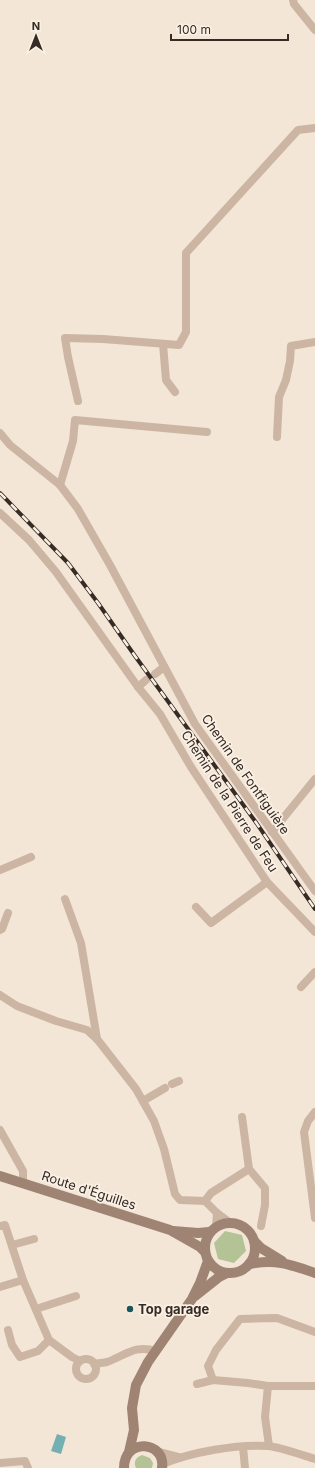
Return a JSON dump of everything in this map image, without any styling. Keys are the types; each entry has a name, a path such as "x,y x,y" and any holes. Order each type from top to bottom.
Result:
{"street":[{"path":"293,0 294,4 315,30"},
{"path":"78,401 65,338 102,339 179,345 186,332 186,253 298,130 315,128"},
{"path":"277,437 279,397 286,380 291,346 315,342"},
{"path":"163,344 166,380 175,392"},
{"path":"60,485 73,441 75,420 207,432"},
{"path":"0,433 10,445 60,485 78,509 110,565 164,667 155,674"},
{"name":"Chemin de la Pierre de Feu","path":"0,513 29,540 56,572 138,687 160,714 191,767 267,882 315,932"},
{"name":"Chemin de Fontfiguière","path":"164,667 194,724 315,891"},
{"path":"138,687 146,680"},
{"path":"272,832 315,779"},
{"path":"0,870 31,857"},
{"path":"196,907 211,923 267,882"},
{"path":"65,898 81,942 97,1039"},
{"path":"0,930 2,929 8,913"},
{"path":"302,986 315,972"},
{"path":"0,995 17,1006 56,1021 87,1030 97,1039 136,1089 154,1121 164,1149 175,1194 180,1200 205,1201 229,1222 242,1225 252,1234 255,1253 249,1264"},
{"path":"143,1101 165,1088"},
{"path":"315,1112 308,1121 304,1132 315,1218"},
{"path":"242,1117 249,1169 265,1188 265,1205 260,1226"},
{"path":"0,1130 23,1171 23,1183"},
{"path":"205,1201 211,1193 249,1169"},
{"name":"Route d'Éguilles","path":"0,1176 170,1230 198,1233 213,1229"},
{"path":"123,1466 129,1452 134,1430 132,1408 136,1385 148,1362 192,1299 200,1283 206,1256 205,1241 213,1229 217,1213"},
{"path":"213,1229 229,1222"},
{"path":"0,1226 5,1225 23,1280 49,1340 72,1357 80,1361 89,1360 96,1367 95,1373"},
{"name":"Route d'Éguilles","path":"170,1230 200,1247 206,1256"},
{"path":"12,1245 34,1238"},
{"path":"254,1241 261,1248 285,1263"},
{"path":"206,1256 213,1267 226,1273"},
{"path":"192,1299 219,1277 226,1273 239,1271 249,1264 264,1261 285,1263 315,1273"},
{"path":"0,1288 23,1280"},
{"path":"36,1309 76,1296"},
{"path":"213,1380 208,1366 216,1350 240,1319 277,1318 315,1332"},
{"path":"8,1330 12,1345 20,1357 38,1351 49,1340"},
{"path":"94,1364 105,1362 140,1348 155,1351"},
{"path":"72,1357 79,1376 84,1379 90,1378 105,1362"},
{"path":"76,1370 80,1361"},
{"path":"197,1384 213,1380 268,1386 315,1386"},
{"path":"268,1386 265,1417 269,1446"},
{"path":"134,1430 143,1446"},
{"path":"129,1452 135,1447 150,1447 161,1457 162,1466 179,1457 243,1447 269,1446 315,1459"},
{"path":"243,1447 244,1468"},
{"path":"156,1451 179,1457"},
{"path":"0,1463 25,1461 28,1468"}],"green space":[{"path":"225,1231 242,1235 246,1251 234,1263 218,1259 214,1243"},
{"path":"142,1455 150,1458 153,1463 152,1468 136,1468 136,1460"}],"water":[{"path":"57,1434 66,1437 61,1454 51,1451"}],"railway":[{"path":"0,493 68,563 255,821 315,909"}],"place":[{"name":"Top garage","path":"130,1309"}]}
